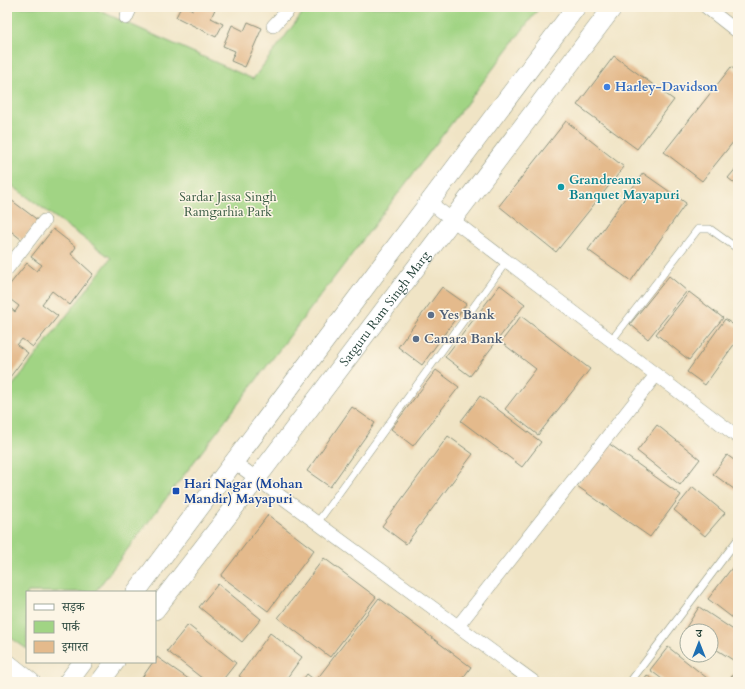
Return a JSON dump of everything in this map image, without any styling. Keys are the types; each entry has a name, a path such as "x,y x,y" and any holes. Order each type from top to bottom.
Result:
{"main road":[{"path":"137,591 576,7"},
{"name":"Satguru Ram Singh Marg","path":"156,609 257,478 613,7"},
{"path":"68,682 82,663"},
{"path":"100,682 114,663"}],"street":[{"path":"273,26 291,7"},
{"path":"706,7 738,32"},
{"path":"429,202 738,438"},
{"path":"7,269 25,252 44,222"},
{"path":"458,626 656,375"},
{"path":"234,462 534,682"},
{"path":"7,662 32,682"}],"lane":[{"path":"611,341 698,229 710,229 738,249"},
{"path":"317,523 506,262"},
{"path":"630,682 738,539"}],"green space":[{"name":"Sardar Jassa Singh Ramgarhia Park","path":"7,7 91,7 253,79 307,7 540,7 96,591 26,591 26,648 7,635 7,393 111,258 7,182"}],"building":[{"path":"181,7 187,7 193,10 195,7 216,7 211,18 223,24 216,37 176,17"},
{"path":"248,22 262,28 245,67 231,61 235,51 223,46 232,25 244,31"},
{"path":"614,56 674,100 637,149 577,105"},
{"path":"731,67 738,72 738,136 702,181 664,152"},
{"name":"Grandreams Banquet Mayapuri","path":"566,121 624,167 556,252 499,206"},
{"path":"738,166 738,186 728,178"},
{"path":"643,173 686,203 631,281 588,250"},
{"path":"7,197 39,221 22,240 7,228"},
{"path":"53,229 76,247 71,254 93,274 70,305 52,291 42,304 58,316 33,347 22,339 17,345 28,353 7,381 7,305 15,312 19,306 7,297 7,288 27,263 37,271 42,265 31,257"},
{"path":"669,276 687,291 648,339 630,324"},
{"path":"500,285 525,304 470,376 445,357"},
{"path":"442,287 466,304 422,365 398,347"},
{"path":"689,292 723,318 689,360 656,334"},
{"path":"521,316 590,369 538,435 505,409 536,369 501,342"},
{"path":"725,319 738,328 738,339 705,385 687,372"},
{"path":"436,370 459,387 413,446 391,429"},
{"path":"480,396 541,442 522,467 461,421"},
{"path":"352,407 375,423 330,487 307,471"},
{"path":"657,425 700,459 680,485 637,451"},
{"path":"448,436 473,454 406,544 382,526"},
{"path":"608,443 681,495 650,537 577,486"},
{"path":"727,455 738,463 738,492 713,474"},
{"path":"693,487 725,513 705,536 674,510"},
{"path":"268,515 314,550 268,611 221,576"},
{"path":"324,558 376,597 330,657 278,618"},
{"path":"738,560 738,622 708,599"},
{"path":"218,584 261,619 242,642 199,607"},
{"path":"379,598 471,667 460,682 320,682 317,679"},
{"path":"699,607 738,633 738,654 733,660 719,651 719,623 689,623"},
{"path":"188,625 236,663 221,682 207,682 167,651"},
{"path":"270,633 302,657 284,682 248,682 239,676"},
{"path":"668,647 679,656 679,663 688,663 712,682 666,682 650,670"},
{"path":"157,657 193,682 139,682 152,663 156,663"},
{"path":"738,667 738,682 728,682"},
{"path":"307,674 317,682 301,682"},
{"path":"647,675 656,682 642,682"}],"place":[{"name":"Harley-Davidson","path":"607,87"},
{"name":"Grandreams Banquet Mayapuri","path":"561,187"},
{"name":"Yes Bank","path":"431,315"},
{"name":"Canara Bank","path":"416,339"},
{"name":"Hari Nagar (Mohan Mandir) Mayapuri","path":"176,491"}]}
